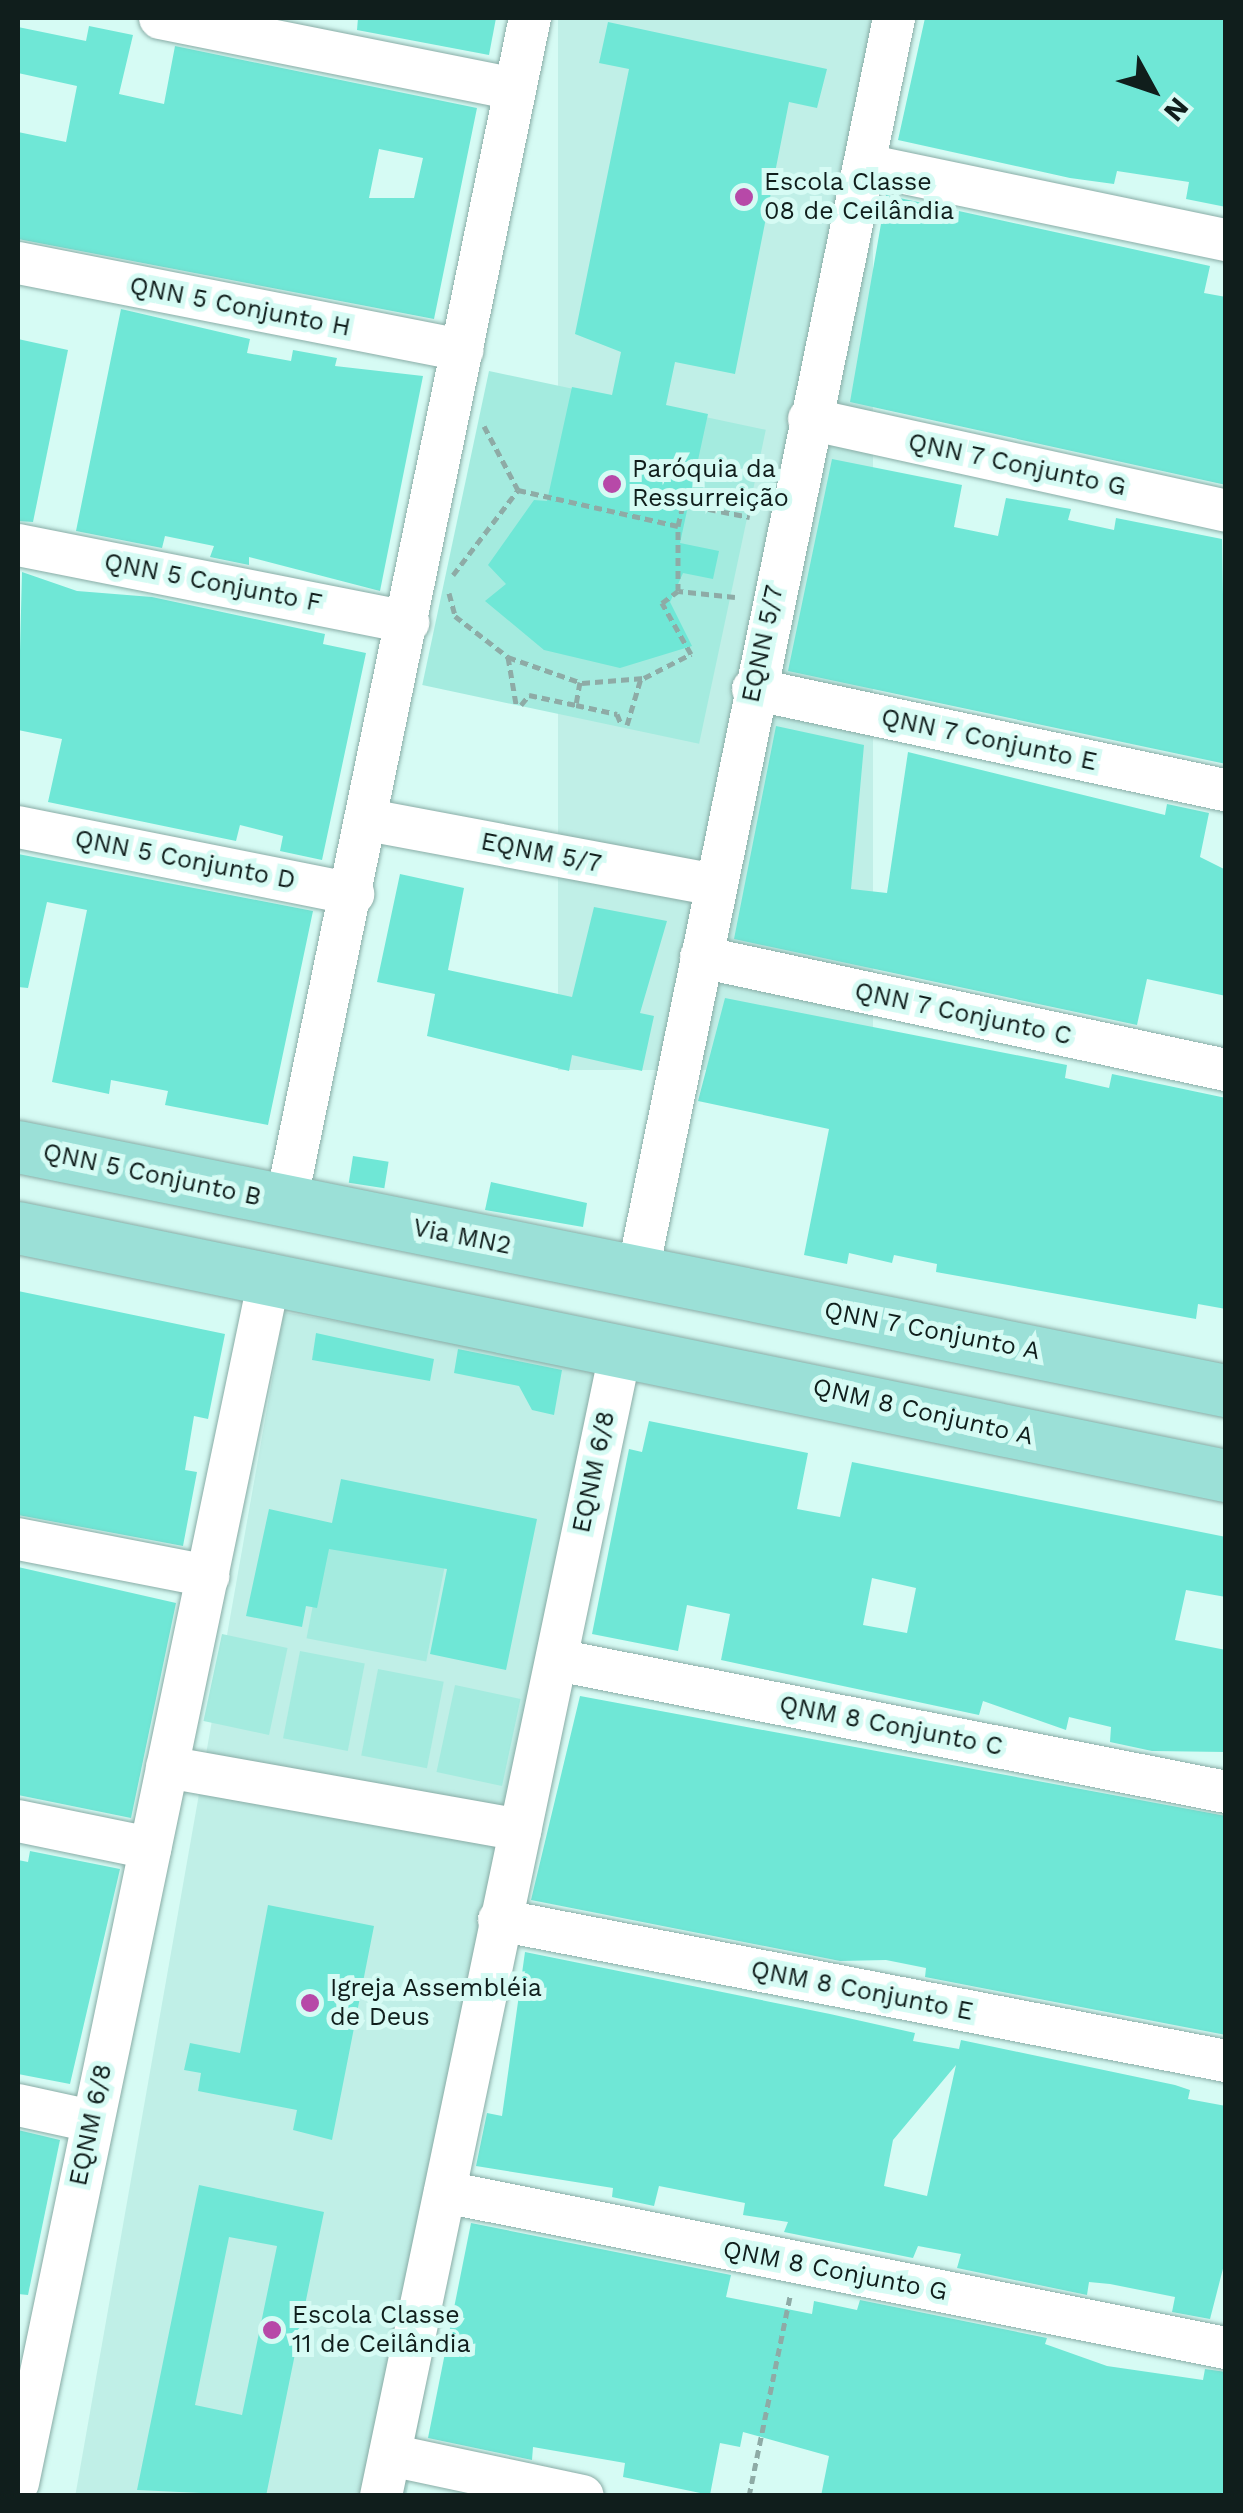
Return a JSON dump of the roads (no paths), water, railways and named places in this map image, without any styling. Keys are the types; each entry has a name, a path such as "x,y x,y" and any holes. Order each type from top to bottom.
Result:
{"main road":[{"name":"QNN 5 Conjunto B","path":"18,1147 304,1206"},
{"path":"18,1167 204,1206 304,1206"},
{"name":"Via MN2","path":"304,1206 638,1272"},
{"path":"18,1228 608,1347 695,1346 903,1392 926,1379 933,1362 927,1340 908,1327"},
{"name":"QNN 7 Conjunto A","path":"638,1272 1226,1390"},
{"name":"QNM 8 Conjunto A","path":"608,1347 1226,1476"},
{"path":"1005,1432 979,1412 976,1396 1003,1368 1226,1412"}],"street":[{"path":"160,18 516,88"},
{"path":"304,1206 312,1093 530,18"},
{"name":"EQNN 5/7","path":"638,1272 753,689 894,18"},
{"path":"866,165 1226,240"},
{"name":"QNN 5 Conjunto H","path":"18,263 463,350"},
{"name":"QNN 7 Conjunto G","path":"809,419 1226,511"},
{"name":"QNN 5 Conjunto F","path":"18,545 408,622"},
{"name":"QNN 7 Conjunto E","path":"753,689 1226,790"},
{"name":"EQNM 5/7","path":"368,820 715,885"},
{"name":"QNN 5 Conjunto D","path":"18,826 353,894"},
{"name":"QNN 7 Conjunto C","path":"701,957 1226,1070"},
{"name":"EQNM 6/8","path":"18,2483 28,2381 91,2121 270,1276"},
{"name":"EQNM 6/8","path":"386,2475 499,1920 557,1660 596,1459 608,1347"},
{"path":"18,1538 208,1576"},
{"name":"QNM 8 Conjunto C","path":"557,1660 1226,1792"},
{"path":"167,1767 520,1830"},
{"path":"18,1821 150,1848"},
{"name":"QNM 8 Conjunto E","path":"499,1920 1226,2061"},
{"path":"18,2105 91,2121"},
{"name":"QNM 8 Conjunto G","path":"445,2192 1226,2348"},
{"path":"386,2475 583,2496"}],"place":[{"name":"Escola Classe 08 de Ceilândia","path":"744,197"},
{"name":"Paróquia da Ressurreição","path":"612,484"},
{"name":"Igreja Assembléia de Deus","path":"310,2003"},
{"name":"Escola Classe 11 de Ceilândia","path":"272,2330"}]}
